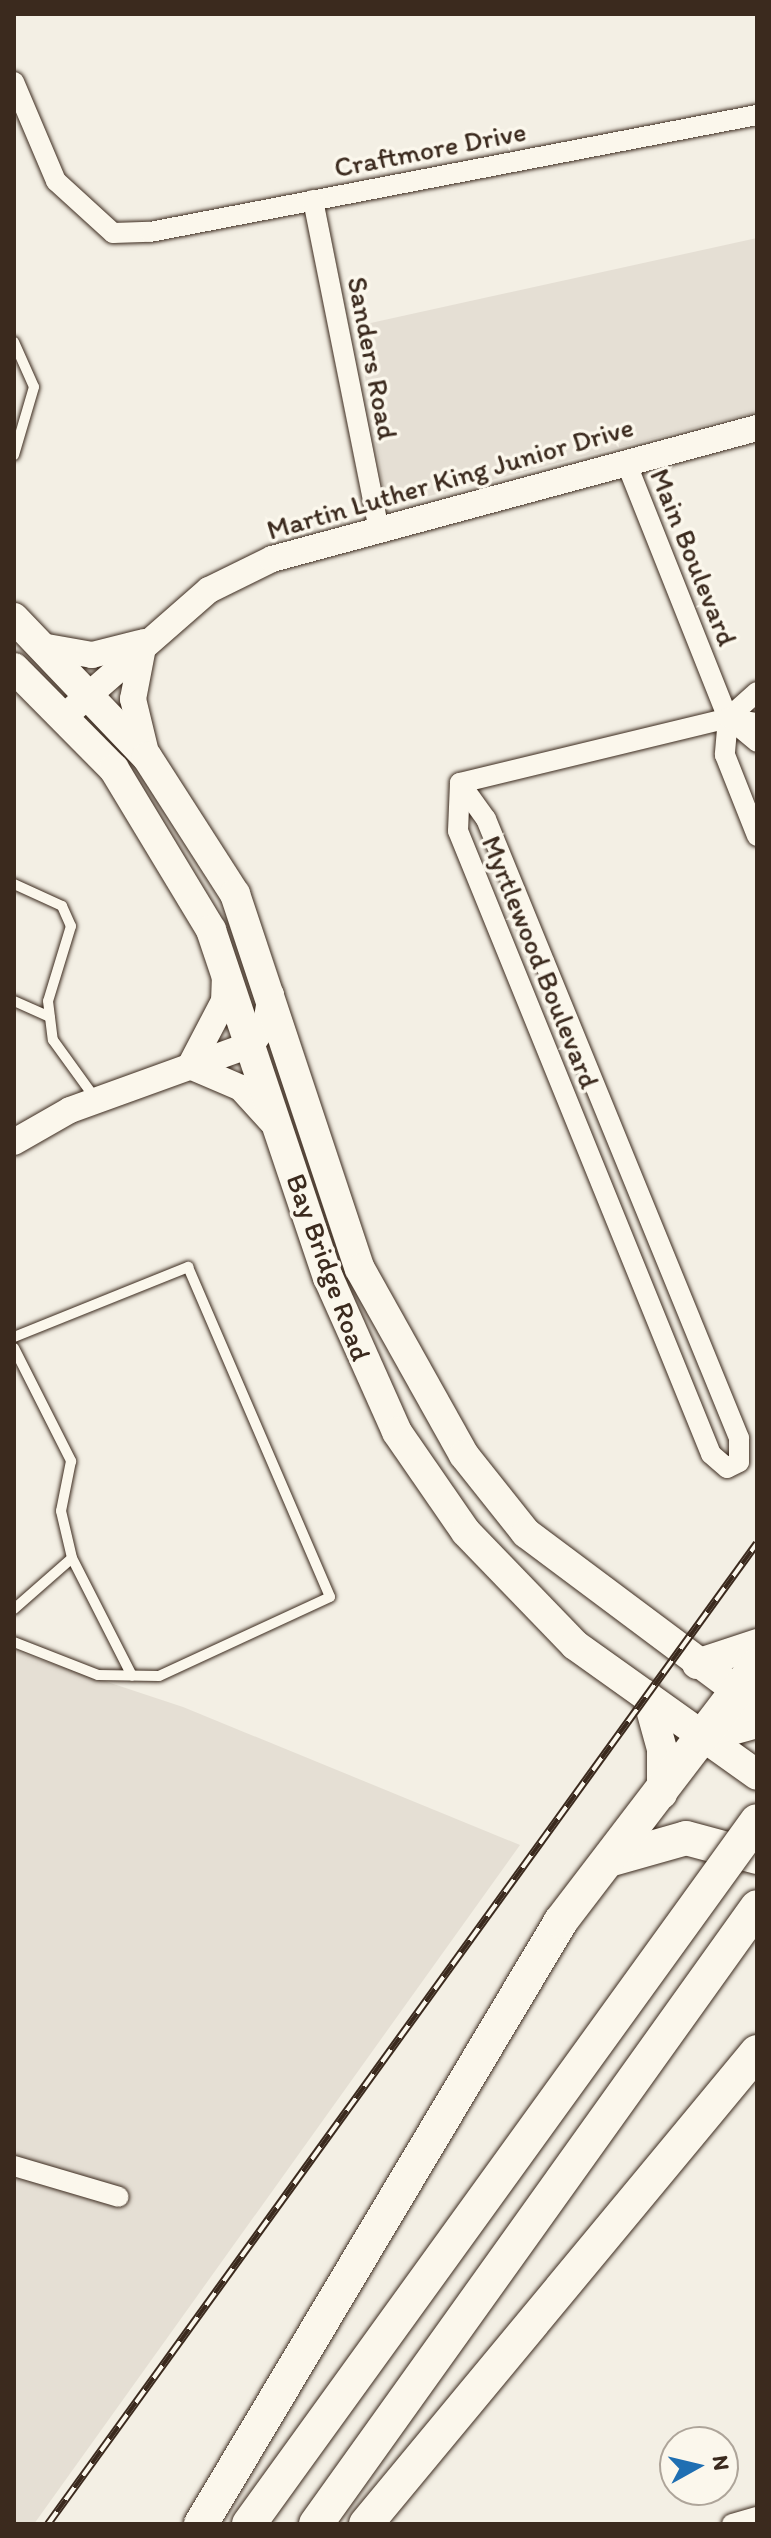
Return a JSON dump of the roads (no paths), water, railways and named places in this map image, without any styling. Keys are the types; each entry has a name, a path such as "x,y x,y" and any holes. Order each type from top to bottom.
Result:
{"highway":[{"path":"201,2524 561,1921 706,1737 751,1687"},
{"path":"249,2524 757,1821"},
{"path":"608,1860 686,1838 757,1857"},
{"path":"316,2524 757,1907"},
{"path":"366,2524 757,2052"}],"main road":[{"name":"Bay Bridge Road","path":"14,618 47,647 147,757 235,894 271,991 347,1225 407,1362 464,1455 526,1533 697,1664 751,1687"},
{"name":"Bay Bridge Road","path":"14,668 66,715 166,845 226,967 328,1277 397,1432 466,1532 575,1645 757,1775"},
{"path":"252,1044 273,1055 320,1192 347,1225"},
{"path":"697,1664 757,1644"},
{"path":"647,1695 662,1749 662,1794"},
{"path":"706,1737 757,1723"}],"street":[{"name":"Craftmore Drive","path":"14,82 56,181 113,233 150,232 757,115"},
{"name":"Sanders Road","path":"313,200 378,526"},
{"name":"Martin Luther King Junior Drive","path":"66,715 144,642 222,584 378,526 757,428"},
{"name":"Main Boulevard","path":"626,462 728,718 725,755 757,836"},
{"path":"47,647 92,655 144,642 133,699 147,757"},
{"path":"728,718 757,692"},
{"name":"Main Boulevard","path":"728,718 757,742"},
{"path":"460,783 728,718 757,723"},
{"name":"Myrtlewood Boulevard","path":"460,783 486,819 739,1438 739,1462 727,1468 711,1454 458,831 460,783"},
{"path":"190,1066 224,1001 226,967"},
{"path":"14,1142 96,1100 252,1044 266,1023 271,991"},
{"path":"190,1066 258,1101 282,1138"},
{"path":"14,2166 119,2197"},
{"path":"732,2524 757,2517"}],"lane":[{"path":"14,342 34,387 14,455"},
{"path":"14,884 62,906 71,926 50,1017 53,1040 96,1100"},
{"path":"14,1001 50,1017"},
{"path":"14,1337 188,1267 330,1597 159,1676 98,1675 14,1642"},
{"path":"14,1348 71,1461 61,1511 72,1558 132,1676"},
{"path":"14,1609 72,1558"}],"railway":[{"path":"48,2524 757,1543"}]}
